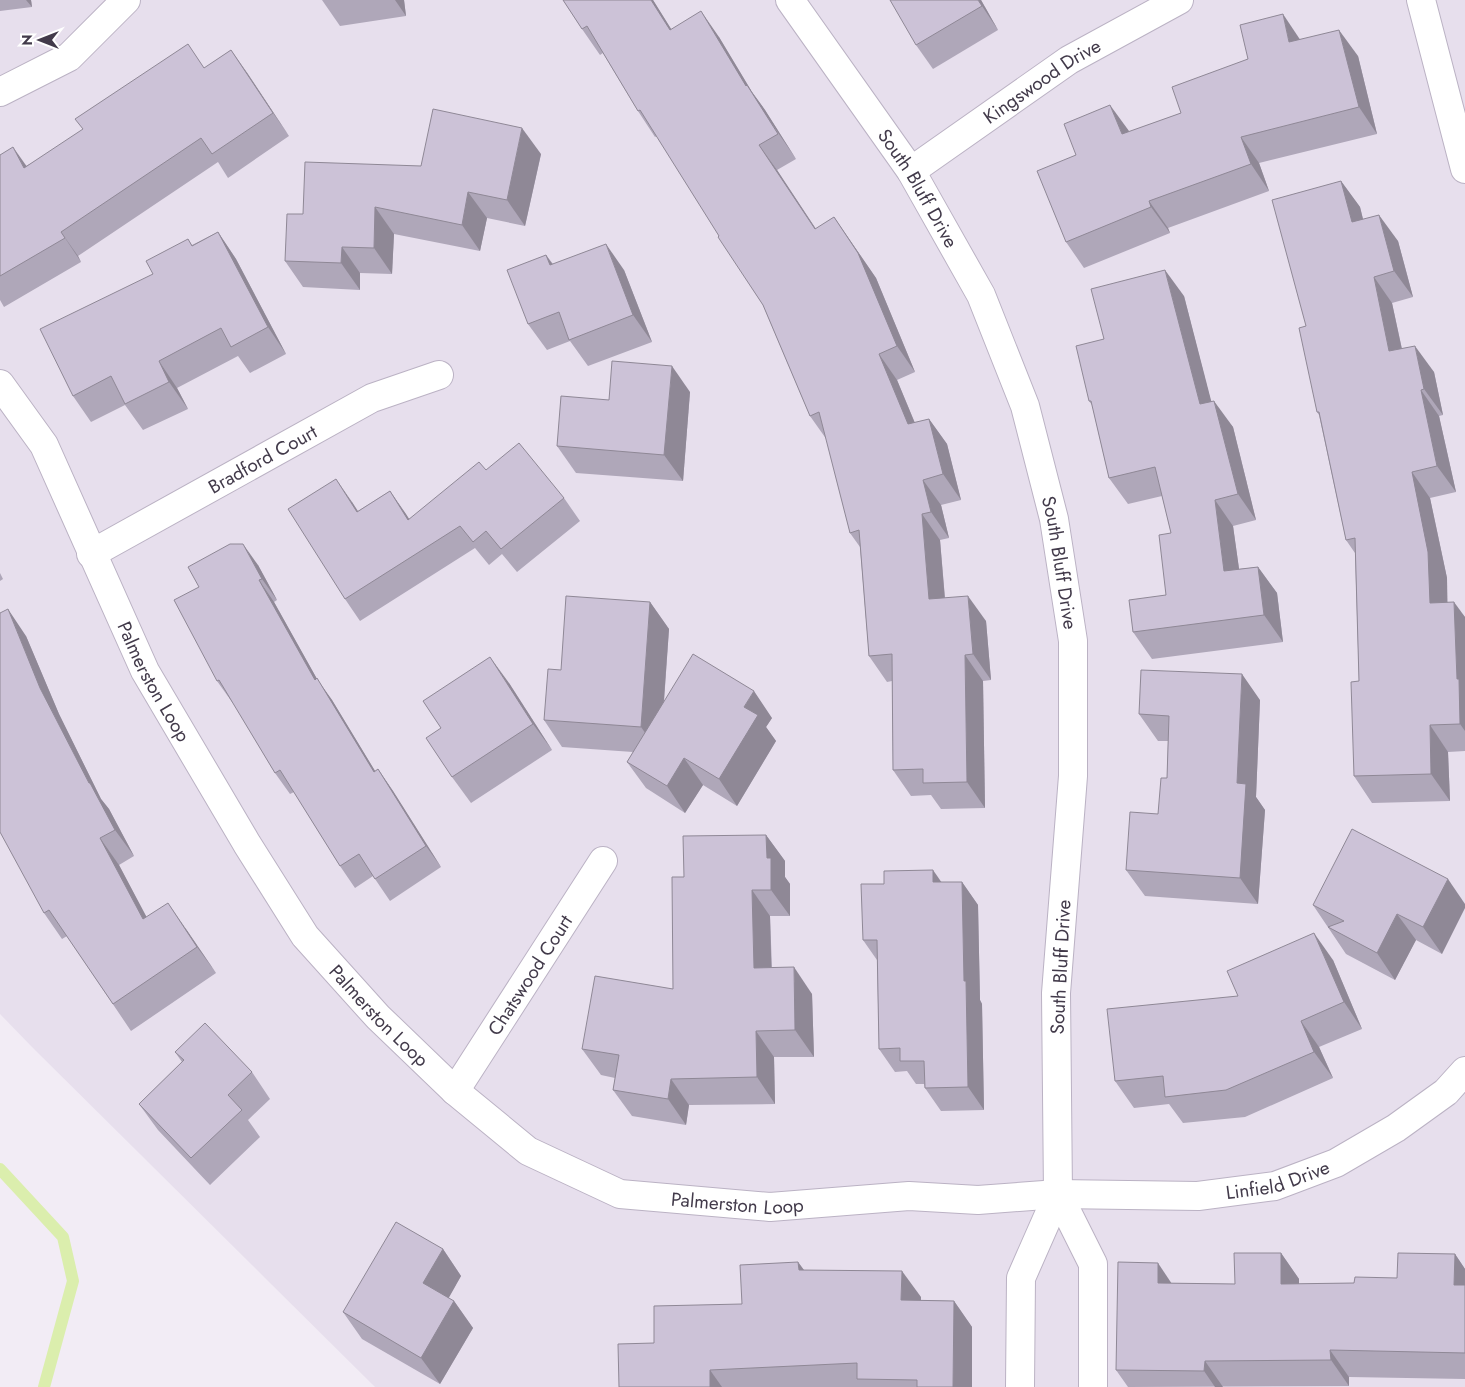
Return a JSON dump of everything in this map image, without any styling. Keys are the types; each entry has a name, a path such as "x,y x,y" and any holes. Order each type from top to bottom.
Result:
{"street":[{"path":"0,92 69,57 126,0"},
{"name":"South Bluff Drive","path":"790,0 911,171 981,295 1025,406 1054,519 1074,641 1073,776 1056,993 1058,1194 1021,1278 1020,1387"},
{"name":"Kingswood Drive","path":"911,171 1070,60 1179,0"},
{"path":"1421,0 1465,169"},
{"name":"Bradford Court","path":"91,554 372,398 439,375"},
{"name":"Palmerston Loop","path":"0,384 44,445 144,671 247,844 305,936 378,1017 455,1090 528,1151 620,1194 770,1207 909,1196 978,1200 1058,1194"},
{"name":"Chatswood Court","path":"455,1090 603,861"},
{"name":"Linfield Drive","path":"1058,1194 1198,1196 1276,1186 1336,1163 1396,1128 1446,1092 1465,1071"},
{"name":"South Bluff Drive","path":"1058,1194 1093,1264 1093,1387"}],"shaded area":[{"path":"0,0 1465,0 1465,1387 375,1387 0,1014"}],"building":[{"path":"563,0 651,0 670,30 701,11 746,86 778,134 759,145 815,229 834,217 858,253 897,346 879,354 908,424 929,419 943,474 923,480 931,512 922,514 929,599 968,596 973,654 965,655 967,782 923,783 923,769 893,770 892,654 869,656 859,530 850,533 819,412 810,416 763,305 718,237 640,110 638,111 587,26 582,29"},
{"path":"890,0 978,0 982,6 916,45"},
{"path":"1283,14 1289,42 1339,30 1359,107 1241,137 1251,164 1149,201 1151,207 1066,242 1037,171 1076,155 1064,124 1110,105 1122,134 1181,113 1172,87 1248,59 1240,25"},
{"path":"188,44 204,68 231,50 273,113 212,154 201,138 61,232 65,238 0,276 0,155 13,147 24,168 83,129 75,119"},
{"path":"433,109 522,128 507,200 468,192 462,225 375,207 374,248 342,247 341,263 285,261 287,214 303,214 305,162 421,166"},
{"path":"1341,181 1352,222 1379,215 1394,271 1374,277 1389,351 1415,346 1424,389 1421,390 1437,466 1412,472 1428,552 1430,603 1454,602 1460,724 1430,725 1431,774 1354,776 1351,682 1359,681 1355,538 1346,540 1299,328 1306,326 1272,200"},
{"path":"218,232 268,327 231,347 221,328 159,361 169,382 125,404 111,376 73,396 40,329 153,274 146,261 188,239 192,246"},
{"path":"606,244 633,315 569,340 559,312 528,324 507,270 546,255 550,265"},
{"path":"1165,270 1200,404 1214,401 1238,494 1215,500 1224,571 1258,567 1264,615 1133,632 1129,600 1166,595 1159,535 1171,533 1155,467 1109,478 1076,346 1104,339 1091,289"},
{"path":"612,361 672,366 664,455 557,446 561,396 609,400"},
{"path":"519,443 564,498 501,549 486,531 473,542 460,526 345,599 288,509 336,479 357,512 390,491 408,520 479,462 486,470"},
{"path":"230,544 243,544 262,579 259,580 315,680 317,678 374,772 378,769 426,846 375,879 359,854 340,866 280,770 275,773 219,680 217,681 174,600 199,587 188,567"},
{"path":"566,596 650,602 641,727 544,720 548,669 561,670"},
{"path":"8,609 40,688 115,830 100,838 143,919 168,903 197,947 113,1004 49,910 44,913 0,832 0,613"},
{"path":"693,654 754,691 744,707 758,715 719,779 684,758 667,786 627,762"},
{"path":"490,657 533,724 452,777 426,738 441,728 423,701"},
{"path":"1141,670 1242,674 1237,783 1246,784 1240,878 1126,870 1130,812 1158,814 1161,778 1167,778 1169,716 1139,714"},
{"path":"1352,829 1448,879 1423,927 1397,914 1377,953 1328,927 1344,921 1313,905"},
{"path":"766,835 767,858 771,858 771,890 752,890 754,968 794,967 795,1030 756,1031 757,1077 671,1079 668,1099 613,1090 619,1055 582,1049 595,976 673,989 672,877 684,877 683,836"},
{"path":"933,870 933,882 962,882 968,1087 925,1088 924,1061 900,1061 900,1048 879,1049 877,940 863,940 861,884 884,884 884,871"},
{"path":"1314,933 1344,1002 1301,1021 1314,1052 1226,1090 1165,1097 1163,1076 1115,1081 1107,1009 1238,996 1227,971"},
{"path":"205,1023 252,1072 228,1095 242,1110 191,1158 139,1104 184,1060 175,1052"},
{"path":"396,1222 443,1249 423,1283 454,1301 421,1358 343,1312"},
{"path":"1234,1253 1281,1253 1281,1284 1354,1283 1355,1277 1397,1278 1398,1253 1455,1254 1454,1285 1465,1285 1465,1353 1330,1350 1331,1360 1205,1361 1204,1371 1116,1370 1118,1262 1158,1263 1158,1283 1235,1284"},
{"path":"798,1262 799,1270 902,1271 901,1300 954,1301 953,1387 917,1387 917,1380 857,1379 857,1363 710,1370 710,1387 619,1387 618,1344 654,1343 654,1306 742,1304 740,1265"}],"waterway":[{"path":"0,1169 63,1237 73,1281 44,1387"}]}
